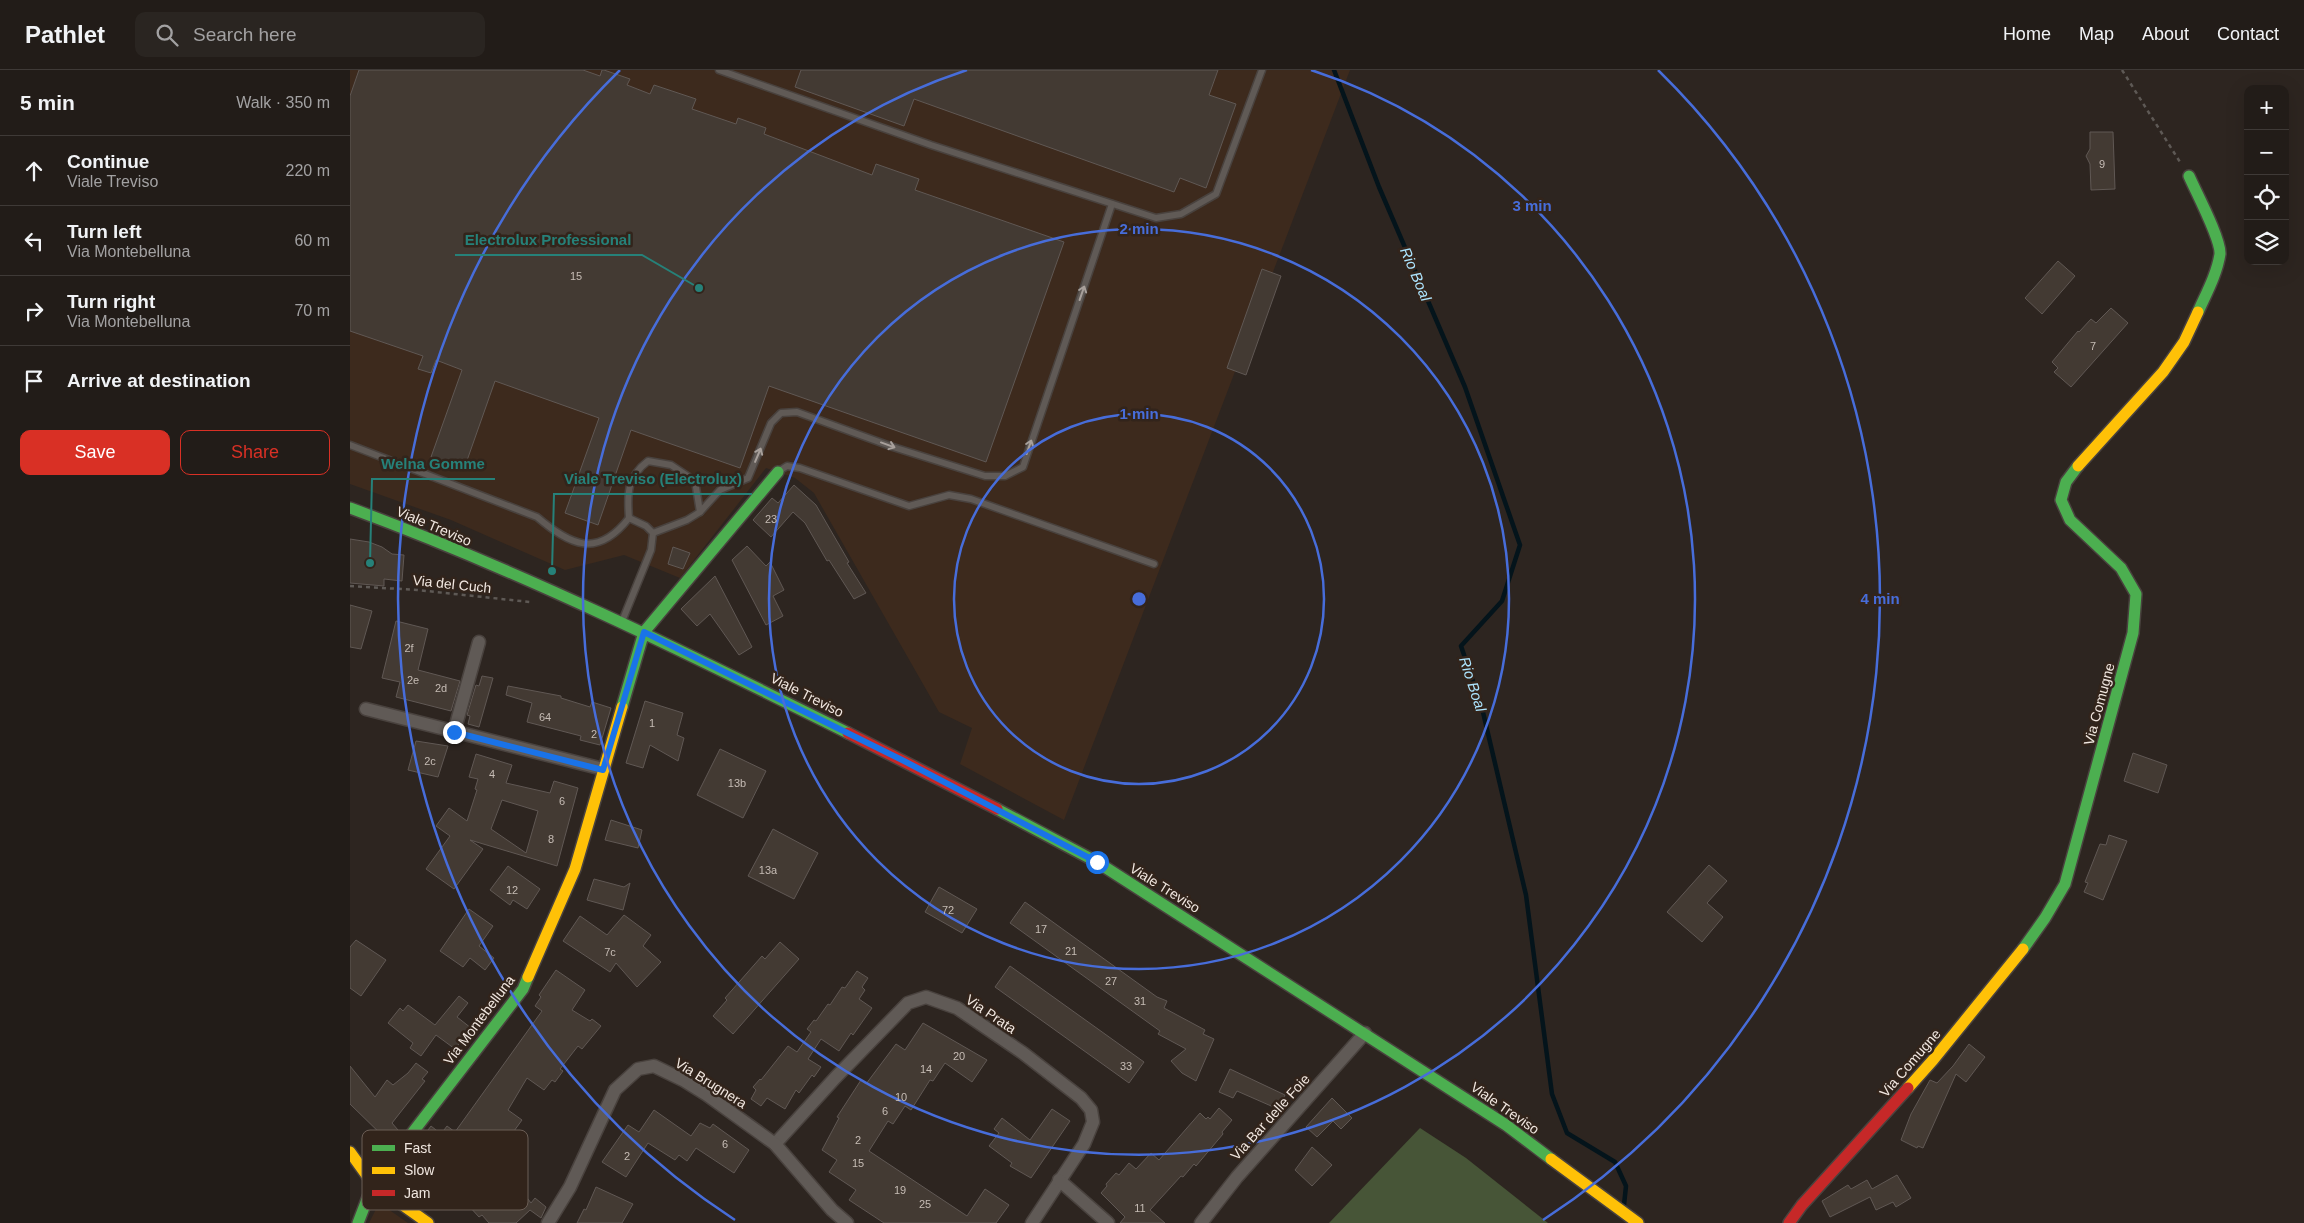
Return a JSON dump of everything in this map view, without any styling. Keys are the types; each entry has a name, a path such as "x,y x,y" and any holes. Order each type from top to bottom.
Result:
{"street":[{"name":"Via Comugne","path":"1790,1223 1802,1205 1933,1060 2009,967 2045,918 2064,884 2080,834 2133,633 2136,594 2121,568 2070,520 2061,500 2066,482 2089,452 2163,372 2184,342 2211,283 2220,253 2210,220 2189,176"},
{"path":"644,632 778,472"},
{"name":"Viale Treviso","path":"352,511 399,526 644,632 898,758 1097,862 1365,1033 1506,1126 1638,1223"},
{"name":"Via Montebelluna","path":"415,1130 523,989 575,869 644,632"},
{"path":"454,732 479,642"},
{"path":"366,710 603,770"},
{"name":"Via Prata","path":"775,1144 835,1078 908,1003 926,997 956,1008 1023,1053 1081,1098 1091,1110 1093,1122 1084,1144 1059,1180"},
{"name":"Via Bar delle Foie","path":"1201,1223 1236,1177 1365,1033"},
{"name":"Via Brugnera","path":"548,1223 570,1187 615,1090 638,1069 654,1066 683,1080 775,1144 832,1210 847,1223"},
{"path":"350,1152 362,1169"},
{"path":"1032,1223 1059,1180 1108,1223"},
{"name":"Via Montebelluna","path":"358,1223 363,1210"},
{"path":"410,1210 428,1223"}],"lane":[{"path":"719,70 931,145 1156,218 1181,214 1216,194 1262,70"},
{"path":"653,533 687,520 700,512 720,490 748,478 771,423 781,414 797,412 893,447 985,476 1006,476 1023,467 1112,204"},
{"path":"350,445 537,517 558,535 573,543 598,542 618,532 629,518 627,494 636,470 648,461 671,465 695,481 700,512"},
{"path":"778,472 787,466 800,468 909,506 949,495 971,499 1154,564"},
{"path":"629,518 646,526 653,533"},
{"path":"621,622 651,550 653,533"}],"path":[{"path":"2122,70 2189,176"},
{"name":"Via del Cuch","path":"350,586 417,590 535,603 546,589"}],"shaded area":[{"path":"350,70 1350,70 1064,820 960,764 972,728 939,712 814,493 795,478 766,468 680,578 624,555 565,570 451,520 350,484"},
{"path":"376,1210 389,1210 408,1223 369,1223"}],"green space":[{"path":"1420,1128 1466,1158 1548,1223 1329,1223"}],"building":[{"path":"359,70 583,70 600,76 602,70 604,70 630,79 627,85 650,94 654,85 696,99 692,109 736,124 738,118 766,128 764,134 872,175 876,164 919,179 915,190 1064,242 986,462 769,386 740,468 631,430 598,525 565,513 599,418 495,381 464,469 431,457 462,370 436,360 431,373 418,369 423,356 350,331 350,96"},
{"path":"801,70 1218,70 1209,95 1236,104 1206,188 1180,178 1174,192 914,99 904,126 795,87"},
{"path":"2090,132 2113,132 2115,189 2091,190 2090,164 2086,156 2090,149"},
{"path":"2058,261 2075,276 2042,314 2025,298"},
{"path":"1262,269 1281,276 1246,375 1227,368"},
{"path":"2111,308 2128,323 2071,387 2054,372 2058,368 2052,362 2078,331 2091,319 2096,323"},
{"path":"794,485 816,505 849,562 847,563 866,593 854,599 829,560 827,561 805,523 793,512 771,537 753,520 772,498 778,503"},
{"path":"350,539 369,542 382,547 392,554 404,555 402,581 384,579 384,586 350,583"},
{"path":"747,546 766,566 770,562 784,590 773,596 783,616 766,625 732,560"},
{"path":"673,547 690,553 683,569 668,564"},
{"path":"715,576 752,647 739,655 710,614 697,626 681,609"},
{"path":"350,605 372,611 361,649 350,647"},
{"path":"396,621 428,629 418,670 460,681 451,711 396,697 400,682 382,678"},
{"path":"482,676 493,678 479,727 468,724 470,716 467,715 476,685 479,686"},
{"path":"508,686 561,696 561,698 590,707 592,702 611,708 600,745 580,740 581,736 527,722 532,703 506,695"},
{"path":"645,701 683,713 677,735 684,738 678,761 650,745 643,768 626,763"},
{"path":"416,741 448,746 438,777 408,770"},
{"path":"720,749 766,771 743,818 697,795"},
{"path":"2133,753 2167,765 2158,793 2124,781"},
{"path":"476,754 512,765 506,783 550,793 554,781 578,788 557,866 470,840 483,849 454,889 426,869 450,836 436,826 449,808 467,821 477,790 475,789 478,779 469,777","holes":["502,800 538,811 526,853 491,829"]},
{"path":"611,820 642,830 638,848 605,840"},
{"path":"773,829 818,853 794,899 748,876"},
{"path":"2109,835 2127,841 2103,900 2084,892 2088,883 2085,882 2100,844 2106,845"},
{"path":"1709,865 1727,881 1707,903 1723,917 1702,942 1667,912"},
{"path":"508,866 540,889 527,909 513,900 510,905 490,890"},
{"path":"594,879 624,887 630,883 623,910 587,900"},
{"path":"939,887 977,909 962,933 925,912"},
{"path":"1025,902 1157,997 1167,1001 1164,1008 1205,1030 1203,1034 1214,1039 1196,1081 1182,1073 1171,1061 1186,1049 1158,1034 1160,1031 1010,923"},
{"path":"469,909 493,926 479,946 494,958 485,970 470,958 463,967 440,951"},
{"path":"624,915 651,935 643,946 661,962 637,987 616,963 610,972 563,941 580,916 607,935"},
{"path":"356,940 386,960 361,996 350,988 350,947"},
{"path":"780,942 799,959 733,1034 713,1016 727,1000 725,998 762,956 765,959"},
{"path":"1010,966 1144,1062 1129,1083 995,987"},
{"path":"556,970 585,990 572,1010 590,1021 592,1019 601,1026 582,1049 578,1046 560,1069 563,1071 555,1082 552,1080 544,1090 527,1078 508,1110 522,1120 515,1130 456,1130 542,1011 535,1006 541,997 539,995"},
{"path":"857,971 868,978 862,987 865,990 859,999 872,1008 853,1035 851,1033 839,1051 821,1039 808,1059 821,1067 814,1077 812,1075 799,1093 796,1090 785,1109 767,1098 761,1106 751,1099 756,1090 753,1087 761,1080 788,1046 797,1052 811,1032 807,1029 814,1020 816,1021 828,1004 830,1005 842,987 845,988"},
{"path":"459,996 468,1003 457,1017 471,1028 455,1049 436,1035 421,1056 410,1048 413,1043 388,1023 400,1008 403,1011 408,1005 435,1025"},
{"path":"923,1023 987,1060 972,1082 945,1063 933,1081 930,1080 911,1110 905,1106 893,1124 888,1121 869,1151 967,1216 985,1189 1009,1205 996,1223 884,1223 849,1200 856,1190 829,1172 837,1160 822,1150 839,1118 837,1117 861,1080 866,1084 896,1044 905,1050"},
{"path":"1969,1044 1985,1057 1966,1082 1956,1074 1923,1148 1918,1146 1917,1148 1901,1140 1911,1114 1930,1080 1937,1083 1953,1066"},
{"path":"416,1063 428,1072 422,1079 425,1081 392,1123 398,1130 377,1130 350,1104 350,1066 375,1097 387,1080 393,1085 408,1073"},
{"path":"1230,1069 1285,1095 1278,1109 1237,1091 1233,1098 1219,1092"},
{"path":"1332,1098 1352,1118 1341,1129 1333,1121 1317,1137 1306,1127"},
{"path":"1219,1108 1232,1120 1222,1132 1223,1134 1196,1166 1194,1164 1183,1177 1181,1176 1150,1210 1165,1223 1120,1223 1125,1217 1101,1193 1107,1186 1106,1184 1116,1173 1119,1175 1129,1163 1136,1169 1151,1153 1159,1160 1200,1113 1206,1119 1208,1117 1210,1119"},
{"path":"1052,1109 1070,1121 1031,1178 1010,1166 1012,1163 989,1146 999,1133 994,1129 1002,1118 1030,1140"},
{"path":"654,1110 691,1136 700,1123 710,1128 713,1124 749,1150 734,1173 696,1148 687,1161 679,1155 675,1160 648,1143 626,1177 602,1162 628,1125 639,1132"},
{"path":"431,1126 436,1130 428,1130"},
{"path":"447,1126 452,1130 444,1130"},
{"path":"1312,1147 1332,1165 1312,1186 1295,1170"},
{"path":"1897,1175 1911,1198 1896,1207 1893,1202 1876,1210 1870,1197 1830,1217 1822,1201 1848,1185 1851,1189 1867,1180 1872,1189"},
{"path":"596,1187 633,1204 622,1223 577,1223 584,1209 586,1210"},
{"path":"535,1198 546,1207 541,1218 530,1210 516,1223 489,1223 482,1215 479,1217 473,1210 528,1210 528,1199 531,1203"}],"waterway":[{"name":"Rio Boal","path":"1334,70 1379,187 1465,387 1520,545 1502,601 1461,646 1482,708 1526,895 1552,1094 1567,1133 1615,1162 1626,1186 1624,1205"}],"traffic: fast":[{"path":"2189,176 2217,238 2220,254 2214,276 2198,312"},
{"path":"2023,949 2045,918 2065,884 2133,633 2136,594 2121,568 2070,520 2061,500 2066,482 2078,466"},
{"path":"622,707 644,632 778,472"},
{"path":"350,508 477,558 602,614 848,733"},
{"path":"997,809 1097,862 1506,1125 1551,1159"},
{"path":"415,1130 523,989 528,977"},
{"path":"358,1223 363,1210"}],"traffic: slow":[{"path":"2078,466 2163,372 2184,342 2198,312"},
{"path":"528,977 575,869 622,707"},
{"path":"1908,1088 2023,949"},
{"path":"350,1152 362,1169"},
{"path":"1551,1159 1638,1223"},
{"path":"410,1210 428,1223"}],"traffic: jam":[{"path":"848,733 997,809"},
{"path":"1789,1223 1802,1205 1908,1088"}],"place":[{"name":"Electrolux Professional","path":"699,288"},
{"name":"Welna Gomme","path":"370,563"},
{"name":"Viale Treviso (Electrolux)","path":"552,571"}],"route":[{"path":"454,732 603,770 644,632 761,688 1097,862"}]}
